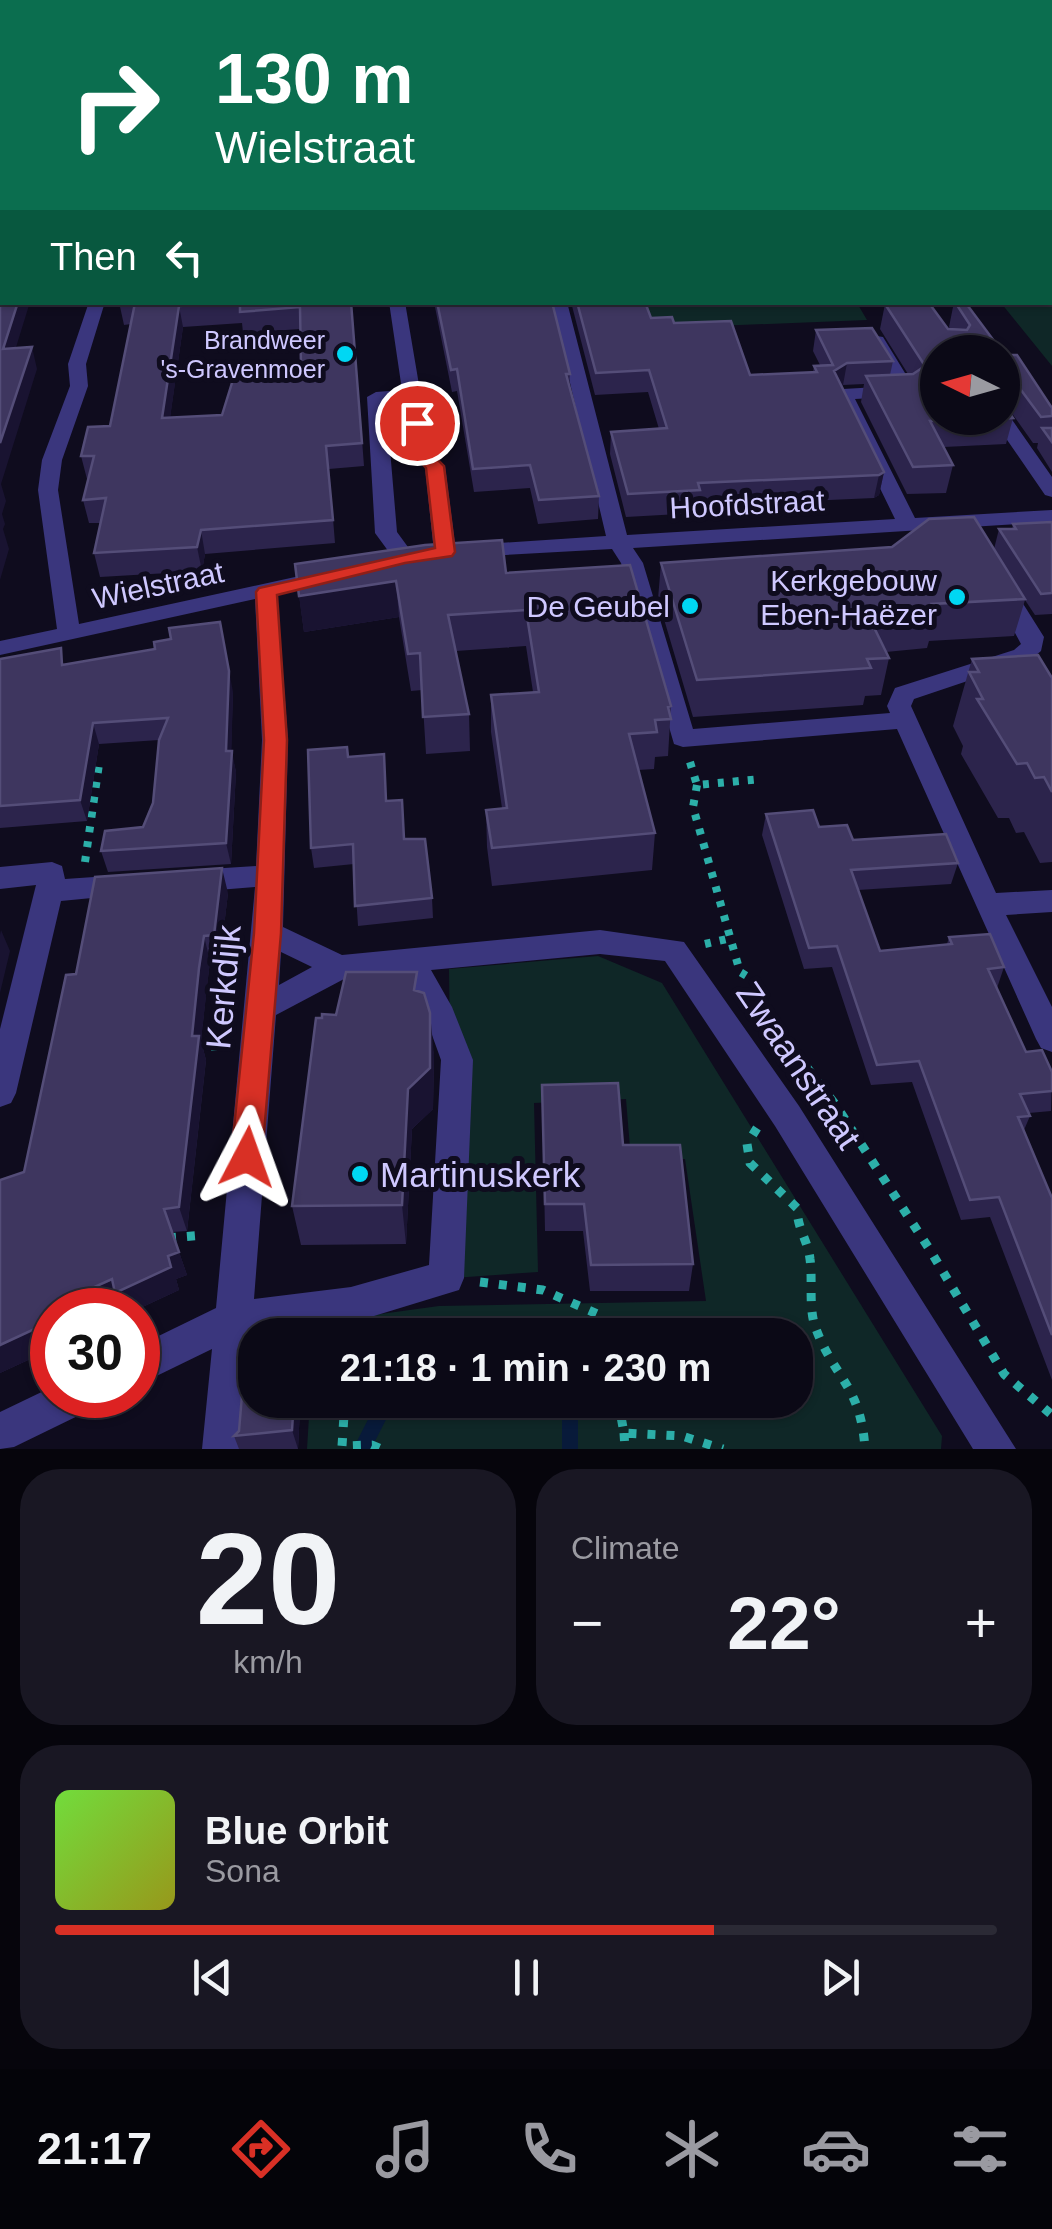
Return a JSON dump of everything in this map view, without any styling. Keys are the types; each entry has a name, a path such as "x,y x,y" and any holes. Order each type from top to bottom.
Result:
{"street":[{"path":"105,0 118,0"},
{"path":"69,635 48,490 52,460 79,386 77,364 96,305"},
{"path":"397,305 413,394 421,452 435,466 445,552 396,560 386,533 376,397 413,394"},
{"path":"560,305 618,541 643,569 643,599 683,738 905,720"},
{"path":"877,341 907,391 843,394 908,524"},
{"path":"1013,435 1052,491"},
{"name":"Hoofdstraat","path":"445,552 908,524 966,530 1052,516"},
{"path":"814,530 826,558"},
{"name":"Wielstraat","path":"0,648 353,570"},
{"path":"991,571 1032,637 1033,646 1022,655 904,694 899,706 1052,1039"},
{"name":"Kerkdijk","path":"222,1449 258,1010 268,933 275,740 266,592"},
{"path":"0,878 52,873 0,1093"},
{"path":"49,891 268,876"},
{"path":"988,905 1052,901"},
{"name":"Zwaanstraat","path":"268,933 339,967"},
{"name":"Zwaanstraat","path":"258,1010 339,967 600,942 674,950 788,1116 996,1449"},
{"path":"160,1355 232,1320 350,1305 446,1278 456,1060 436,1007 410,962"},
{"path":"0,1433 31,1418"}],"path":[{"path":"683,738 696,785 694,807 740,972 756,980 774,1026 835,1104 930,1250 1004,1374 1052,1416"},
{"path":"81,889 100,764"},
{"path":"696,785 760,779"},
{"path":"179,1050 255,1044"},
{"path":"788,1116 756,1128 747,1144 750,1163 796,1208 797,1228 810,1255 815,1327 852,1389 863,1420 865,1449"},
{"path":"151,1239 241,1232"},
{"path":"446,1278 542,1290 604,1318"},
{"path":"344,1418 342,1446 376,1447"},
{"path":"621,1418 625,1449"},
{"path":"624,1433 682,1436 722,1449"}],"green space":[{"path":"633,305 858,305 867,320 640,329"},
{"path":"1003,305 1052,305 1052,366"},
{"path":"598,956 662,983 942,1436 941,1449 307,1449 309,1418 813,1418 813,1318 351,1318 439,1306 706,1301 685,1159 631,1160 626,1099 534,1103 538,1272 453,1278 449,969"}],"building":[{"path":"0,305 17,305 3,349 32,347 0,443"},
{"path":"135,305 192,305 179,306 162,418 222,415 236,370 301,366 300,307 240,312 240,305 351,305 362,443 326,446 333,520 201,530 197,547 94,553 106,498 83,500 94,456 81,456 88,427 110,426"},
{"path":"438,305 553,305 570,374 566,374 599,496 539,500 530,465 473,469 457,369 451,370"},
{"path":"578,305 646,305 651,318 672,317 674,323 731,321 750,375 817,372 814,366 833,365 816,330 872,328 893,361 847,363 834,371 884,472 698,483 700,490 628,494 611,432 667,428 649,370 596,373"},
{"path":"886,305 930,305 948,329 967,330 970,325 957,305 967,305 990,335 920,335 920,358"},
{"path":"1020,360 1052,408 1052,416 1041,417 1020,389"},
{"path":"920,369 920,435 937,435 953,465 913,467 866,376 913,374"},
{"path":"1042,428 1052,428 1052,442"},
{"path":"974,517 1025,599 932,604 937,612 869,617 889,658 867,659 871,668 697,680 661,563 892,547 929,519"},
{"path":"1052,522 1052,593 1041,594 999,529 1016,529 1013,524"},
{"path":"502,540 506,573 630,565 671,706 671,719 655,720 657,732 629,734 655,833 492,848 486,810 507,808 491,695 539,692 526,610 448,615 469,714 423,717 420,653 408,654 396,581 299,596 295,564 425,545"},
{"path":"220,622 229,671 226,751 232,751 226,843 101,851 105,831 143,827 153,803 159,740 168,718 93,723 80,800 0,806 0,659 61,648 62,665 155,649 154,642 171,639 169,628"},
{"path":"1038,655 1052,678 1052,792 1044,777 1035,778 1027,763 1017,764 977,699 983,699 969,672 979,672 972,659"},
{"path":"347,747 348,757 384,754 386,801 402,800 404,839 425,839 432,898 355,906 353,844 311,848 308,750"},
{"path":"813,810 819,827 847,825 853,840 946,834 958,863 851,870 880,951 952,944 949,937 990,934 1004,967 988,969 1026,1052 1042,1050 1052,1072 1052,1091 1020,1094 1030,1116 1018,1117 1052,1198 1052,1335 999,1197 970,1200 919,1061 877,1065 837,946 809,948 766,814"},
{"path":"222,868 214,935 204,936 199,968 192,1036 199,1036 179,1207 164,1209 179,1252 168,1256 171,1267 126,1288 114,1288 112,1279 92,1288 30,1288 30,1331 0,1345 0,1180 24,1172 66,975 76,974 95,877"},
{"name":"Martinuskerk","path":"346,972 417,972 414,990 424,993 430,1013 430,1068 408,1089 402,1205 292,1206 316,1018 322,1018 322,1014 336,1015"},
{"path":"618,1083 623,1145 680,1145 693,1264 591,1265 584,1204 545,1204 542,1085"},
{"path":"240,1418 293,1418 292,1430 234,1436 239,1431"}],"waterway":[{"path":"362,1449 378,1418"},
{"path":"570,1418 570,1449"}],"place":[{"name":"Brandweer 's-Gravenmoer","path":"345,354"},
{"name":"Kerkgebouw Eben-Haëzer","path":"957,597"},
{"name":"De Geubel","path":"690,606"},
{"name":"Martinuskerk","path":"360,1174"}],"route":[{"path":"247,1157 268,933 275,740 266,592 445,552 435,466 421,452 417,423"}]}
